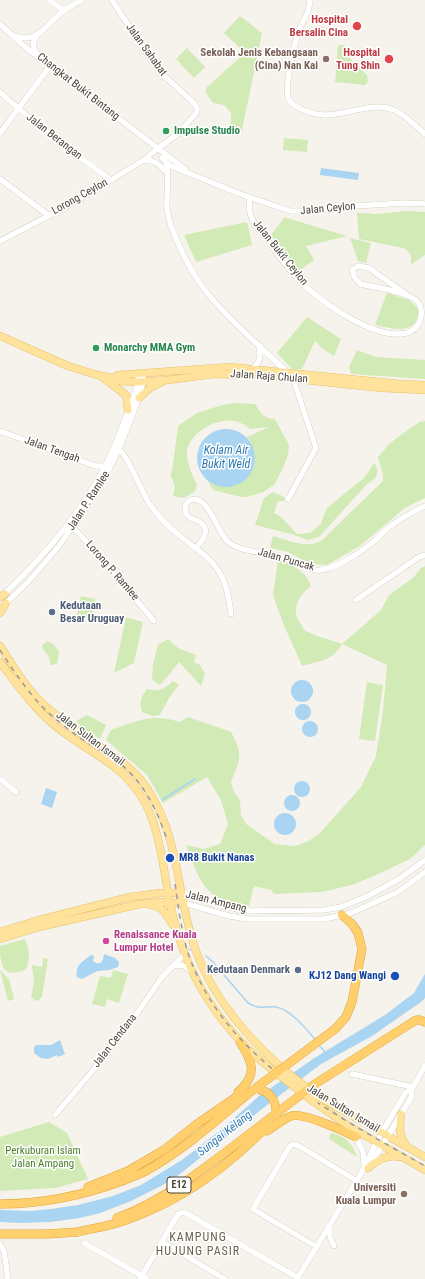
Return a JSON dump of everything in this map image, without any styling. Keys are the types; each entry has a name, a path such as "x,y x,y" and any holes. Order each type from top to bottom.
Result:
{"highway":[{"name":"E12","path":"0,1204 31,1203 70,1196 108,1186 143,1173 163,1161 335,1029 346,1017 352,1002 362,949 358,933 353,925 342,915"},
{"name":"E12","path":"0,1234 47,1234 78,1232 125,1215 153,1201 179,1185 315,1084 416,1020 425,1022"},
{"path":"230,1100 248,1083 251,1072 250,1060 240,1042"},
{"path":"70,1196 83,1188 128,1171 164,1150 230,1100 248,1089 258,1089 270,1095 277,1108 276,1115 272,1122 252,1142"},
{"path":"78,1232 125,1221 152,1210 190,1191 252,1142 286,1119 297,1115 303,1115 340,1129 356,1137"},
{"path":"340,1129 351,1127"}],"main road":[{"name":"Jalan Raja Chulan","path":"0,336 84,372 113,378 118,381 141,382 214,374 258,375 382,388 425,390"},
{"name":"Jalan Raja Chulan","path":"113,378 118,375 218,367 425,385"},
{"path":"100,376 126,395 128,410"},
{"path":"140,398 151,387 168,380"},
{"path":"0,613 3,598"},
{"name":"Jalan Sultan Ismail","path":"0,646 20,677 37,698 81,734 117,758 131,770 146,787 159,810 166,829 175,861 193,943 214,989 239,1025 281,1073"},
{"name":"Jalan Sultan Ismail","path":"0,662 36,709 67,735 104,758 118,769 137,789 148,806 153,819 176,930 185,954 194,974 213,1008 240,1042 261,1061 281,1073 351,1127 425,1170"},
{"name":"Jalan Ampang","path":"0,932 39,920 130,897 160,893 182,894"},
{"name":"Jalan Ampang","path":"0,939 38,927 140,904 184,903"},
{"path":"140,904 156,905 160,907 176,930"},
{"name":"Jalan Sultan Ismail","path":"316,1100 385,1134 425,1158"},
{"path":"401,1114 400,1132 402,1139 408,1147"},
{"path":"366,1166 390,1156 409,1160"}],"street":[{"path":"50,0 56,2 64,11"},
{"path":"12,35 26,39 37,35 64,11 82,0"},
{"name":"Jalan Sahabat","path":"112,0 160,72 197,106 198,110 196,114"},
{"path":"309,0 310,6 300,29 289,72 288,93 292,104 322,115 364,107 388,108 396,110 425,134"},
{"name":"Changkat Bukit Bintang","path":"0,24 50,66 157,149"},
{"path":"37,35 33,47 40,58"},
{"path":"0,133 50,66"},
{"name":"Jalan Berangan","path":"0,92 58,142 111,180"},
{"name":"Lorong Ceylon","path":"0,241 73,203 144,160 179,133 196,114"},
{"path":"157,149 162,158 166,174 167,209 170,222 191,269 208,294 235,323 287,372"},
{"name":"Jalan Ceylon","path":"157,149 189,173"},
{"name":"Jalan Ceylon","path":"162,158 180,170 250,198 296,212 385,204 425,204"},
{"path":"144,160 156,162 166,174"},
{"path":"166,174 171,171 180,170"},
{"path":"0,179 48,215"},
{"name":"Jalan Bukit Ceylon","path":"250,198 249,211 252,220 282,260 304,285 337,310 362,324 395,334 410,332 416,327 423,314 423,306 421,303 369,268 358,266 353,269 354,275 361,284 407,295"},
{"path":"252,369 258,364 260,358 259,344"},
{"name":"Jalan P. Ramlee","path":"0,609 3,598 53,542 71,525 100,487 140,398 140,373"},
{"path":"288,499 316,448 293,378"},
{"name":"Jalan P. Ramlee","path":"3,598 28,582 58,546 117,448 128,410 141,382"},
{"name":"Jalan Tengah","path":"0,431 95,466 105,466"},
{"path":"117,448 136,476 148,502 159,516 178,535 211,561 222,577 228,593 231,614"},
{"name":"Jalan Puncak","path":"196,548 206,532 205,527 202,524 190,517 185,512 187,502 193,499 199,500 206,505 225,538 233,545 247,550 281,556 304,566 319,570 336,565 359,553 403,517 425,506"},
{"name":"Lorong P. Ramlee","path":"71,525 110,568 154,621"},
{"path":"53,542 58,546"},
{"path":"356,600 425,555"},
{"path":"0,779 16,792"},
{"name":"Jalan Ampang","path":"182,894 245,911 329,909 354,902 374,893 399,879 425,860"},
{"name":"Jalan Ampang","path":"184,903 229,916 247,919 315,920 351,913 398,892 425,872"},
{"name":"Jalan Cendana","path":"55,1114 83,1082 138,1012 162,977 185,954"},
{"path":"173,966 185,966 194,974"},
{"path":"385,1134 401,1114 412,1096 412,1089 425,1066"},
{"path":"352,1074 412,1089"},
{"path":"84,1242 143,1278 178,1214 184,1212 298,1279 380,1144 406,1092 412,1089"},
{"path":"351,1127 363,1152 366,1166"},
{"path":"317,1247 253,1209 290,1146 294,1144 299,1146 358,1179"},
{"path":"330,1225 330,1236 334,1246"},
{"path":"162,1242 225,1279"},
{"path":"0,1244 4,1251 8,1279"}],"green space":[{"path":"240,16 262,33 242,130 230,129 231,113 224,105 213,103 206,93 206,88 245,53 224,33"},
{"path":"338,45 344,45 351,60 367,75 368,81 365,85 335,82"},
{"path":"187,48 205,67 194,78 176,59"},
{"path":"284,138 308,140 307,152 283,150"},
{"path":"407,211 425,212 425,255 410,265 411,255 403,248 359,239 357,213 376,214"},
{"path":"285,217 347,236 306,246 314,260 297,272 271,235"},
{"path":"247,222 252,245 196,262 184,235"},
{"path":"350,238 371,243 366,263 358,261"},
{"path":"387,293 409,300 419,310 414,324 403,329 375,325"},
{"path":"307,317 341,339 334,356 323,349 315,341 302,369 292,369 277,353"},
{"path":"357,350 376,357 425,360 425,379 351,374 349,367"},
{"path":"235,403 255,404 265,417 275,419 289,445 288,455 274,485 263,492 247,497 241,497 213,490 207,480 213,484 255,462 255,455 251,443 247,437 269,427 250,429 239,422 227,421 212,424 204,428 193,439 189,445 187,456 190,469 197,485 195,491 184,498 173,496 175,486 170,474 172,472 178,426 197,413 222,405"},
{"path":"425,421 425,498 406,507 360,546 327,565 314,564 288,552 270,548 273,536 303,544 321,541 383,481 383,474 378,457 390,443 419,422"},
{"path":"374,463 377,470 375,478 367,484 319,537 308,540 255,525 264,498 273,492 284,497 285,501 278,501 274,513 280,516 297,534 310,533 320,525 327,508 365,477"},
{"path":"278,559 294,566 302,572 306,576 311,586 300,598 296,608 298,619 304,629 313,634 342,644 334,654 325,660 302,666 283,623 273,595"},
{"path":"425,566 425,845 410,859 352,885 322,892 274,894 271,890 254,886 249,906 221,899 208,890 203,883 195,869 186,845 204,849 220,844 228,824 221,800 207,777 163,803 147,775 106,740 111,730 137,721 153,718 170,719 180,722 188,717 231,732 238,746 239,757 237,768 231,782 234,792 240,800 241,815 246,824 275,844 295,846 307,842 320,833 361,787 376,756 383,711 387,665 342,644 381,610 389,595 413,578 421,568"},
{"path":"81,596 95,599 92,619 77,616"},
{"path":"126,617 143,622 134,663 114,673"},
{"path":"168,639 178,648 196,655 194,662 200,665 205,674 201,686 179,662 159,685 152,679 153,664 158,645"},
{"path":"47,641 53,644 59,652 57,664 51,665 48,655 42,648"},
{"path":"173,681 179,685 169,698 160,715 152,716 142,712 141,700 147,689 161,689"},
{"path":"367,682 383,685 375,741 359,739"},
{"path":"87,715 106,725 100,739 83,729 76,721"},
{"path":"25,939 29,954 29,961 26,969 12,973 8,972 2,965 0,946"},
{"path":"43,958 48,959 42,997 38,1001 34,1000 31,996 34,982 32,965 42,967"},
{"path":"0,970 9,979 14,999 8,1001"},
{"path":"113,970 128,974 119,1003 107,999 105,1007 92,1004 100,976 111,978"},
{"name":"Perkuburan Islam Jalan Ampang","path":"49,1122 67,1133 88,1179 55,1188 0,1191 0,1137"},
{"path":"331,1133 341,1136 347,1140 353,1147 357,1157 329,1139"}],"water":[{"path":"321,168 359,173 358,180 320,175"},
{"name":"Kolam Air Bukit Weld","path":"220,429 232,429 247,437 255,452 255,464 247,479 232,487 220,487 205,479 197,464 197,452 205,437"},
{"path":"302,680 310,683 313,691 310,699 302,702 294,699 291,691 294,683"},
{"path":"300,704 306,704 311,709 309,718 306,720 300,720 295,715 295,709"},
{"path":"307,721 313,721 318,726 316,735 313,737 307,737 302,732 302,726"},
{"path":"299,781 305,781 310,786 308,795 305,797 299,797 294,792 294,786"},
{"path":"46,788 57,792 52,808 41,804"},
{"path":"289,795 295,795 300,800 298,809 295,811 289,811 284,806 284,800"},
{"path":"285,813 289,814 295,820 295,828 289,834 285,835 281,834 275,828 274,824 275,820 281,814"},
{"path":"104,954 115,958 119,962 118,967 109,970 97,971 82,979 77,977 77,969 82,962 91,955 94,956 93,961 96,963 101,963"},
{"name":"Sungai Kelang","path":"425,974 425,998 421,1002 372,1036 321,1064 176,1177 161,1186 131,1201 100,1213 80,1218 50,1222 0,1222 0,1210 31,1211 78,1205 113,1196 141,1185 182,1160 221,1130 259,1096 316,1057 385,1015 414,993"},
{"path":"60,1040 65,1054 58,1057 57,1055 48,1059 41,1058 34,1053 34,1048 36,1045 51,1045"}],"waterway":[{"path":"162,800 195,779"},
{"path":"206,956 213,962 248,1003 259,1007 276,1007 287,1011 315,1039"},
{"path":"318,1044 325,1052"}],"railway":[{"path":"0,650 29,692 50,714 79,737 117,761 130,772 137,780 154,807 166,837"},
{"path":"175,884 183,935 192,964 210,999 233,1030 260,1058 290,1083 357,1127 425,1166"}],"place":[{"name":"Hospital Bersalin Cina","path":"357,26"},
{"name":"Sekolah Jenis Kebangsaan (Cina) Nan Kai","path":"326,59"},
{"name":"Hospital Tung Shin","path":"389,59"},
{"name":"Impulse Studio","path":"166,131"},
{"name":"Monarchy MMA Gym","path":"96,348"},
{"name":"Kedutaan Besar Uruguay","path":"52,612"},
{"name":"MR8 Bukit Nanas","path":"170,858"},
{"name":"Renaissance Kuala Lumpur Hotel","path":"106,941"},
{"name":"Kedutaan Denmark","path":"298,970"},
{"name":"KJ12 Dang Wangi","path":"395,976"},
{"name":"Universiti Kuala Lumpur","path":"404,1194"}],"district":[{"name":"KAMPUNG HUJUNG PASIR","path":"198,1245"}]}
